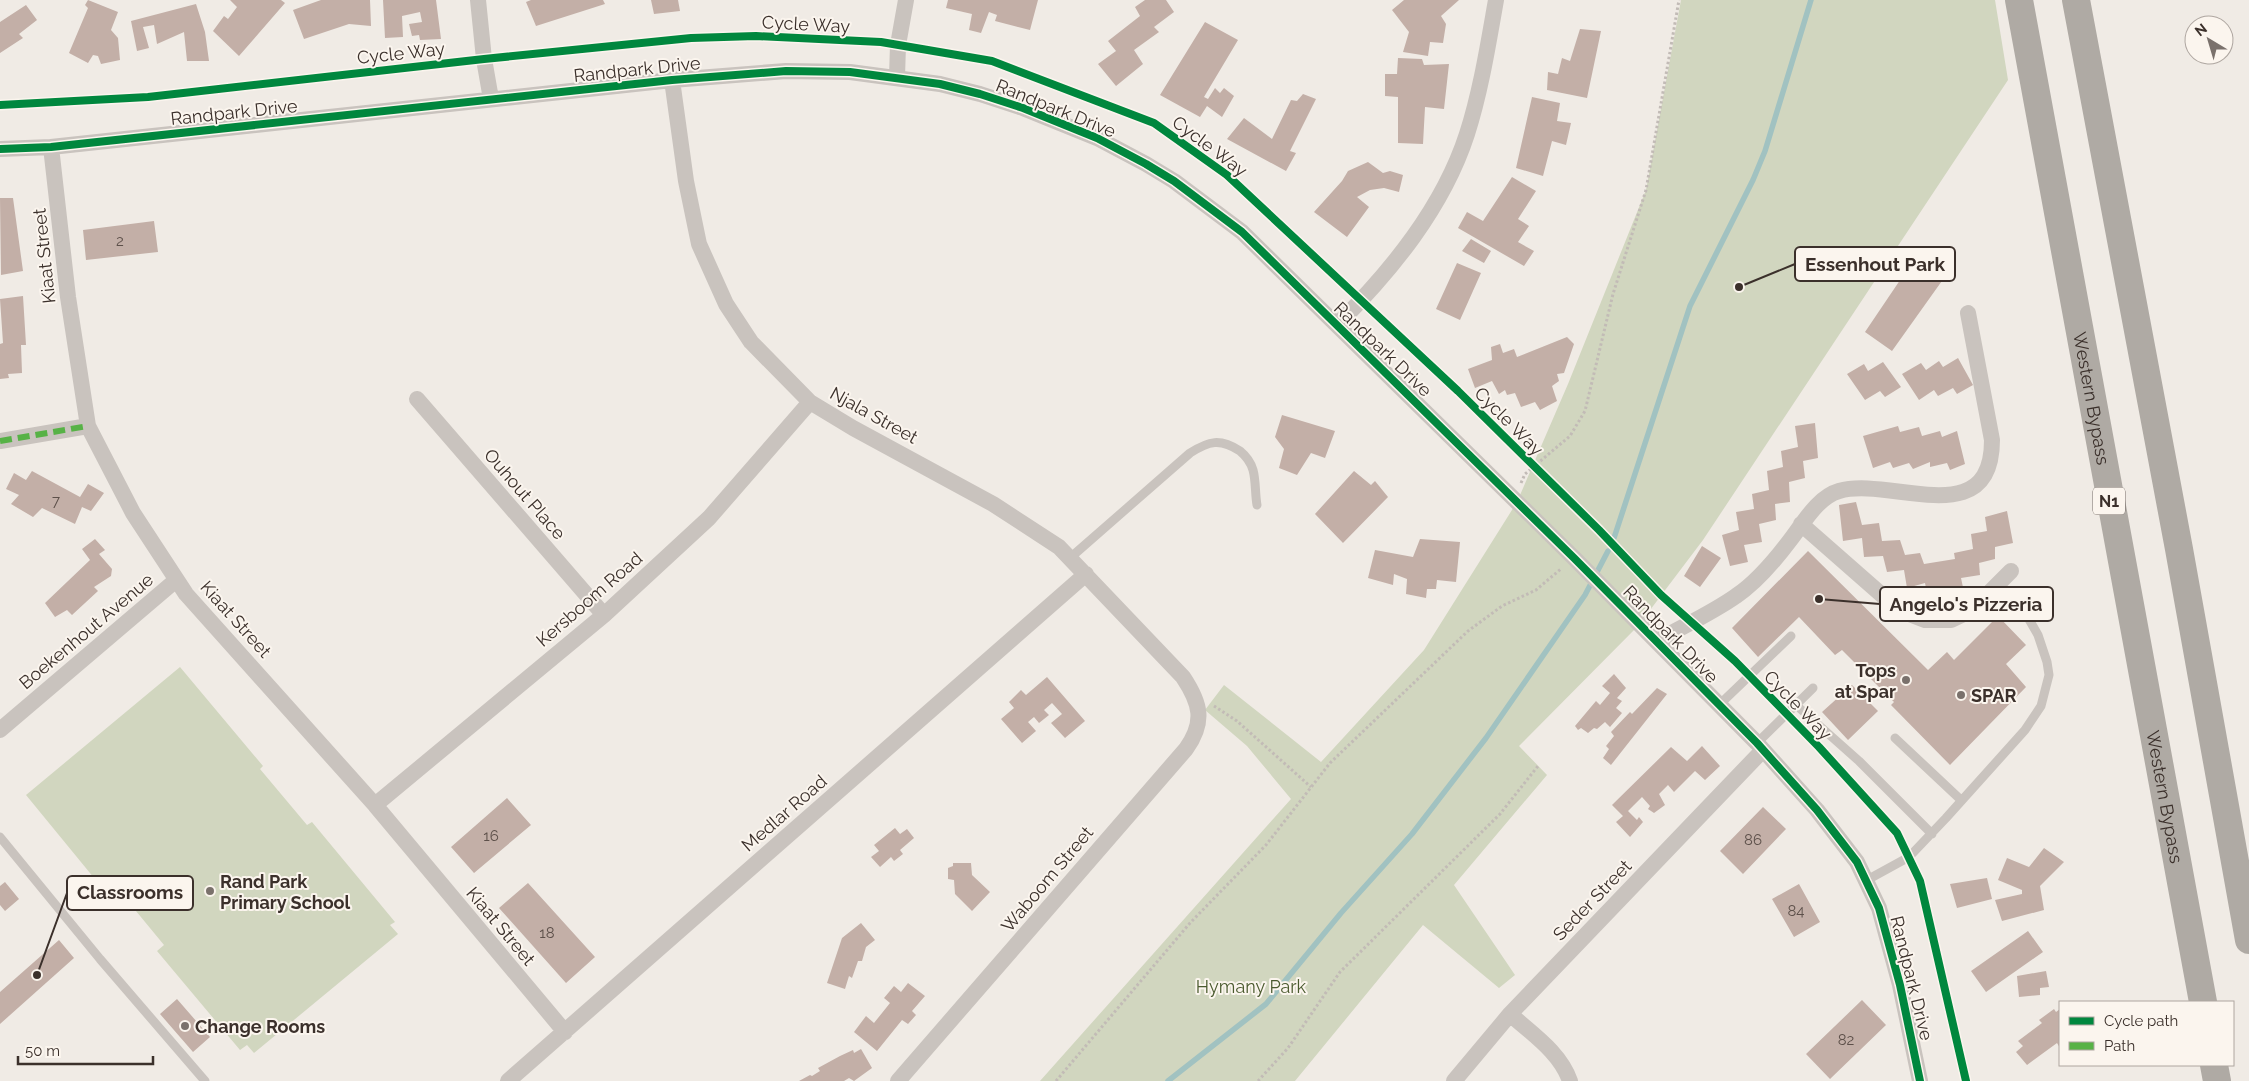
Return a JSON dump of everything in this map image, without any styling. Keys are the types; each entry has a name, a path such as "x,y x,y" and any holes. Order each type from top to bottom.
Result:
{"highway":[{"name":"Western Bypass","path":"2019,0 2202,1001"},
{"path":"2076,0 2179,549 2249,940"},
{"path":"2214,1066 2217,1081"}],"street":[{"path":"478,0 484,59 491,99"},
{"path":"897,77 898,45 906,0"},
{"path":"1337,325 1362,300 1415,235 1448,178 1466,136 1480,90 1496,0"},
{"name":"Randpark Drive","path":"0,149 51,147 672,80 786,71 850,72 897,77 972,92 1024,108 1073,127 1146,164 1200,200 1242,232 1580,563 1760,746 1817,810 1857,862 1879,908 1900,985 1920,1081"},
{"name":"Njala Street","path":"672,80 690,206 699,244 726,304 751,342 767,361 810,402 853,428 993,504 1036,531 1070,558 1086,574 1170,663 1193,692"},
{"name":"Kiaat Street","path":"51,147 68,297 88,426 133,513 175,581 375,805 565,1032"},
{"path":"1657,641 1735,597 1752,584 1822,501 1836,492 1853,488 1930,496 1945,495 1966,492 1987,472 1992,459 1992,440 1968,313"},
{"name":"Ouhout Place","path":"417,399 604,615"},
{"name":"Kersboom Road","path":"375,805 604,615 710,518 810,402"},
{"path":"0,441 88,426"},
{"path":"1801,524 1899,610 1925,620 1951,620 1972,610 2011,571"},
{"name":"Medlar Road","path":"508,1081 1086,574"},
{"name":"Boekenhout Avenue","path":"0,730 175,581"},
{"name":"Waboom Street","path":"898,1081 1186,749 1194,737 1199,722 1199,710 1193,692"},
{"name":"Seder Street","path":"1454,1081 1510,1014 1760,746"},
{"path":"1510,1014 1562,1063 1570,1081"}],"lane":[{"path":"1070,558 1190,453 1203,444 1214,442 1228,443 1245,455 1253,468 1257,505"},
{"path":"1867,880 1908,857 1932,834 2025,730 2041,706 2047,689 2049,675 2038,635 2019,602"},
{"path":"1719,705 1791,636"},
{"path":"1760,746 1813,688"},
{"path":"1796,705 1859,761 1932,834"},
{"path":"1895,738 1961,800"},
{"path":"0,837 205,1081"}],"path":[{"path":"1521,486 1526,474 1536,469 1570,436 1585,411 1613,294 1646,190 1679,0"},
{"path":"1056,1081 1190,922 1266,845 1330,763 1468,631 1502,606 1536,590 1580,563"},
{"path":"1193,692 1237,721 1311,787"},
{"path":"1258,1081 1288,1048 1340,972 1500,814 1538,766"}],"green space":[{"name":"Hymany Park","path":"1681,0 1995,0 2008,80 1703,540 1638,626 1519,746 1547,775 1454,885 1515,975 1499,988 1423,925 1295,1081 1040,1081 1291,799 1247,746 1205,710 1224,685 1321,762 1424,650 1517,502 1568,384 1646,190"},
{"path":"180,667 263,766 260,769 307,825 312,822 395,922 390,925 398,934 254,1053 247,1045 240,1050 157,951 164,945 117,888 108,895 26,795"}],"building":[{"path":"88,0 118,12 111,30 118,38 120,60 101,64 98,56 93,55 88,63 69,53 88,8 85,5"},
{"path":"230,0 281,0 285,3 239,56 213,31 224,16 228,19 237,7"},
{"path":"321,0 370,0 371,26 349,24 304,39 293,10"},
{"path":"383,0 436,0 441,39 420,40 419,35 412,36 409,24 422,22 420,12 402,16 403,37 385,38"},
{"path":"531,0 603,0 605,4 536,26 526,2"},
{"path":"651,0 678,0 680,11 654,14"},
{"path":"948,0 1038,0 1030,30 995,21 997,15 989,12 981,33 969,30 972,14 946,8"},
{"path":"1145,0 1166,0 1174,12 1154,27 1159,32 1134,50 1143,64 1116,86 1098,64 1116,51 1108,41 1140,16 1135,7"},
{"path":"1404,0 1459,0 1441,16 1446,24 1443,43 1430,42 1428,56 1403,52 1409,32 1392,10"},
{"path":"196,4 205,32 209,61 187,61 184,32 157,44 154,25 143,27 149,48 137,51 131,21"},
{"path":"26,5 37,20 19,34 23,38 0,53 0,22"},
{"path":"1205,22 1238,40 1204,97 1208,99 1215,88 1220,93 1224,88 1234,96 1222,117 1207,106 1200,117 1160,95"},
{"path":"1580,29 1601,31 1587,98 1547,90 1548,72 1558,74 1562,58 1570,61"},
{"path":"1398,58 1422,59 1424,65 1449,64 1444,109 1425,107 1423,144 1398,143 1398,97 1385,96 1385,74 1397,74"},
{"path":"1303,94 1316,99 1290,151 1296,153 1286,171 1227,139 1244,118 1272,139 1291,100 1297,101"},
{"path":"1532,97 1560,103 1557,121 1571,123 1566,145 1552,141 1543,176 1516,168"},
{"path":"1368,162 1383,173 1390,171 1403,175 1399,192 1384,188 1370,190 1357,197 1369,207 1347,237 1314,212 1342,181 1348,171"},
{"path":"1512,177 1536,191 1518,219 1529,226 1518,242 1534,251 1524,266 1458,228 1467,212 1483,221"},
{"path":"0,198 13,198 23,271 1,275"},
{"path":"154,221 158,252 86,260 83,230"},
{"path":"1471,239 1491,251 1484,263 1462,251"},
{"path":"1919,252 1949,271 1892,351 1865,332"},
{"path":"1457,263 1481,273 1460,320 1436,309"},
{"path":"23,296 26,345 21,345 22,373 8,374 9,378 0,379 0,344 3,343 0,299"},
{"path":"1567,337 1574,344 1564,373 1557,374 1559,381 1552,386 1557,401 1540,410 1535,402 1521,407 1515,393 1507,395 1505,390 1499,394 1492,381 1475,388 1468,369 1492,360 1491,347 1500,344 1503,353 1514,349 1517,357"},
{"path":"1958,358 1973,385 1957,394 1953,388 1938,396 1934,390 1919,400 1902,374 1921,363 1926,370 1939,361 1943,367"},
{"path":"1883,362 1901,387 1885,397 1880,391 1865,400 1847,374 1864,364 1868,371"},
{"path":"1282,415 1335,431 1325,458 1311,453 1297,475 1279,468 1284,449 1275,437"},
{"path":"1815,423 1818,458 1803,461 1805,478 1789,482 1790,502 1775,504 1776,520 1759,524 1762,542 1744,545 1748,562 1730,566 1722,535 1739,530 1736,512 1754,509 1752,494 1769,490 1767,471 1783,467 1781,451 1798,447 1795,426"},
{"path":"1898,426 1900,432 1919,427 1922,436 1940,431 1942,437 1957,431 1965,464 1950,470 1947,463 1930,467 1930,462 1913,469 1909,463 1893,468 1890,462 1873,468 1863,436"},
{"path":"32,471 80,497 88,484 104,493 91,511 82,507 75,524 42,508 33,517 11,504 19,495 6,489 14,473 26,480"},
{"path":"1354,471 1371,485 1375,481 1388,497 1343,543 1315,514"},
{"path":"1856,502 1862,525 1879,523 1882,541 1900,540 1905,555 1920,553 1924,564 1955,559 1954,553 1973,549 1971,534 1987,531 1985,517 2007,511 2013,543 1995,547 1995,559 1979,563 1980,575 1961,578 1964,592 1928,598 1925,583 1907,588 1904,570 1887,572 1883,556 1864,557 1862,538 1843,541 1839,505"},
{"path":"95,539 105,550 99,554 112,569 111,576 94,587 98,591 72,615 67,610 55,617 45,603 90,560 82,549"},
{"path":"1420,539 1460,542 1456,582 1437,580 1436,589 1427,589 1426,598 1406,594 1407,579 1394,574 1393,585 1368,578 1375,550 1413,557"},
{"path":"1702,546 1721,558 1700,587 1684,576"},
{"path":"1808,551 1928,670 1947,652 1954,660 1998,616 2026,645 2006,664 2026,687 1950,765 1891,705 1894,702 1842,650 1835,655 1799,617 1758,657 1732,628"},
{"path":"1614,674 1626,688 1617,698 1622,701 1616,708 1622,713 1610,727 1605,722 1597,729 1594,728 1588,733 1581,728 1578,730 1575,726 1596,701 1600,705 1610,693 1602,686"},
{"path":"1047,677 1085,721 1065,738 1051,723 1062,714 1052,703 1044,710 1049,715 1039,723 1034,717 1028,722 1036,731 1022,743 1001,719 1014,708 1009,702 1021,690 1026,695"},
{"path":"1852,685 1878,711 1848,740 1822,712"},
{"path":"1657,688 1667,694 1611,765 1603,758 1609,749 1606,746 1614,736 1611,732 1630,712 1632,714"},
{"path":"1702,746 1720,766 1705,780 1695,771 1674,792 1668,785 1659,794 1665,805 1654,813 1648,809 1650,806 1642,797 1628,811 1637,820 1639,817 1643,822 1630,837 1616,822 1623,816 1612,805 1671,747 1687,761"},
{"path":"507,798 531,825 474,873 451,847"},
{"path":"1763,807 1786,829 1743,874 1720,851"},
{"path":"895,828 900,834 907,829 914,838 900,850 903,854 894,861 891,857 880,867 871,857 879,851 874,845"},
{"path":"2044,848 2064,862 2040,886 2044,910 2002,921 1995,900 2022,894 2022,890 1998,880 2007,858 2029,867"},
{"path":"953,863 971,863 972,875 990,892 972,911 955,894 954,880 948,879 948,868 953,866"},
{"path":"1987,878 1992,899 1957,908 1950,884"},
{"path":"5,882 19,899 5,911 0,905 0,886"},
{"path":"528,883 595,957 566,983 499,908"},
{"path":"1799,884 1820,922 1794,937 1772,899"},
{"path":"861,923 875,940 866,947 862,961 858,961 852,978 849,976 845,989 827,983 842,938"},
{"path":"2028,931 2043,952 1986,992 1971,971"},
{"path":"59,940 74,958 0,1024 0,992"},
{"path":"2046,971 2049,987 2040,988 2040,995 2019,997 2017,976"},
{"path":"908,983 925,996 912,1011 916,1015 908,1024 902,1020 877,1051 854,1032 866,1016 874,1023 890,1003 884,998 894,986 901,992"},
{"name":"Change Rooms","path":"177,999 210,1037 193,1052 160,1014"},
{"path":"1862,1000 1886,1025 1830,1079 1806,1054"},
{"path":"2054,1009 2056,1012 2059,1010 2059,1046 2057,1043 2027,1065 2016,1052 2023,1046 2018,1041 2042,1023 2039,1020"},
{"path":"861,1049 872,1068 854,1081 849,1078 844,1081 799,1081 810,1075 812,1076 820,1071 818,1068 840,1056 853,1050 854,1053"}],"waterway":[{"path":"1614,538 1690,306 1753,180 1765,151 1811,0"},
{"path":"1168,1081 1266,1004 1341,913 1412,834 1486,738 1585,595 1608,551"}],"marked path":[{"path":"0,441 88,426"}],"cycle path":[{"name":"Cycle Way","path":"0,105 148,97 691,38 756,36 881,42 992,61 1154,123 1227,175 1458,391 1599,530 1661,595 1735,661 1819,747 1897,833 1920,881 1966,1081"},
{"path":"0,149 51,147 672,80 786,71 850,72 940,84 980,94 1023,108 1097,138 1174,181 1242,232 1574,558 1757,743 1817,810 1857,862 1879,908 1900,985 1920,1081"}],"place":[{"name":"Essenhout Park","path":"1739,287"},
{"name":"Angelo's Pizzeria","path":"1819,599"},
{"name":"Tops at Spar","path":"1906,680"},
{"name":"SPAR","path":"1961,695"},
{"name":"Rand Park Primary School","path":"210,891"},
{"name":"Classrooms","path":"37,975"},
{"name":"Change Rooms","path":"185,1026"}]}
